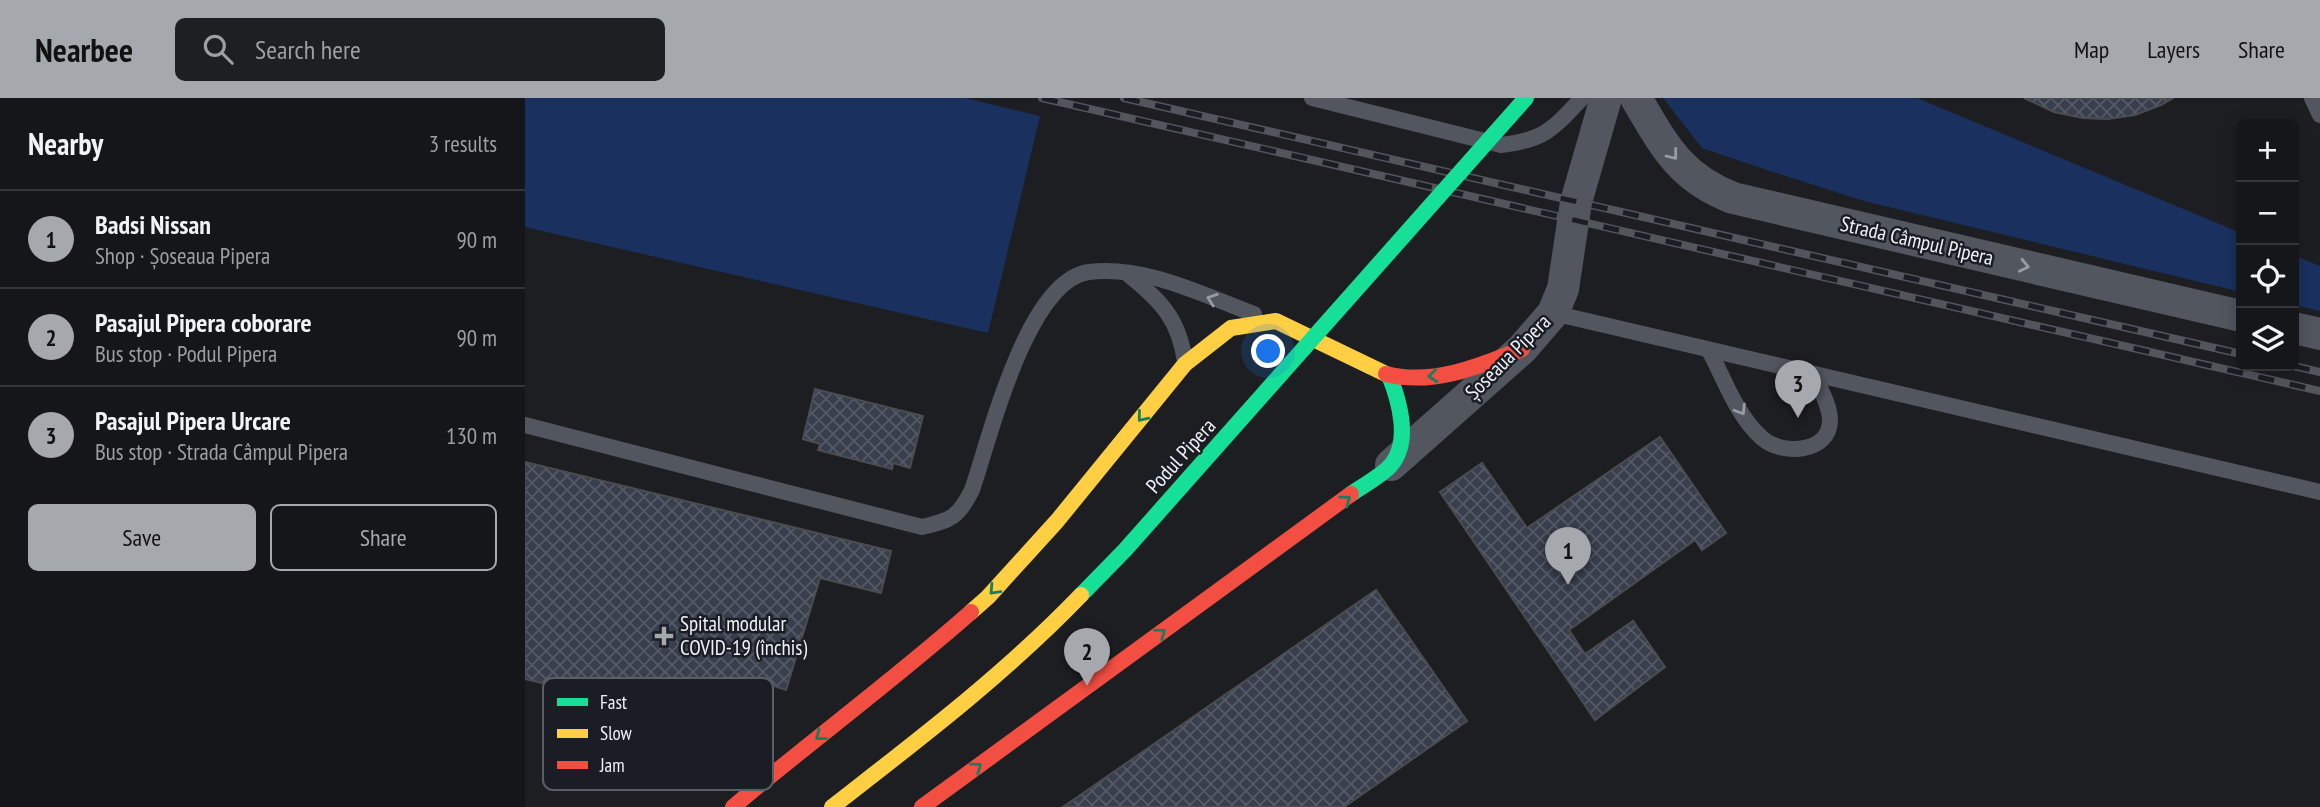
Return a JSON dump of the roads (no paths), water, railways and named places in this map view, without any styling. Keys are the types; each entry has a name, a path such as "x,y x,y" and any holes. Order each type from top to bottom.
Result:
{"main road":[{"name":"Podul Pipera","path":"832,807 953,712 1065,612 1125,550 1526,98"},
{"path":"773,773 908,667 988,597 1057,521 1185,364 1203,346 1231,328 1262,321 1276,321 1389,375 1420,377 1462,372 1522,349"},
{"path":"922,807 1391,465 1399,450 1403,423 1399,399 1389,375"},
{"path":"733,807 753,790"}],"street":[{"name":"Șoseaua Pipera","path":"1391,465 1522,349 1553,313 1563,289 1576,202 1606,98"},
{"name":"Strada Câmpul Pipera","path":"1636,98 1673,157 1689,175 1709,188 1733,198 2236,315"},
{"path":"2299,329 2320,334"}],"lane":[{"path":"1312,98 1501,145 1542,136 1582,98"},
{"path":"2312,98 2320,115"},
{"path":"525,425 922,527 944,522 962,511 972,490 1021,345 1053,293 1069,280 1086,272 1127,273 1170,284 1276,321"},
{"path":"1127,273 1154,295 1171,317 1182,342 1185,364"},
{"path":"1553,313 2320,492"},
{"path":"1709,350 1746,419 1769,444 1785,450 1800,451 1826,434 1830,421 1814,374"}],"railway":[{"path":"1042,98 2320,391"},
{"path":"1124,98 2236,353"},
{"path":"2299,367 2320,372"}],"place":[{"name":"Pasajul Pipera Urcare","path":"1798,418"},
{"name":"Badsi Nissan","path":"1568,585"},
{"name":"Spital modular COVID-19 (închis)","path":"664,636"},
{"name":"Pasajul Pipera coborare","path":"1087,686"}]}
